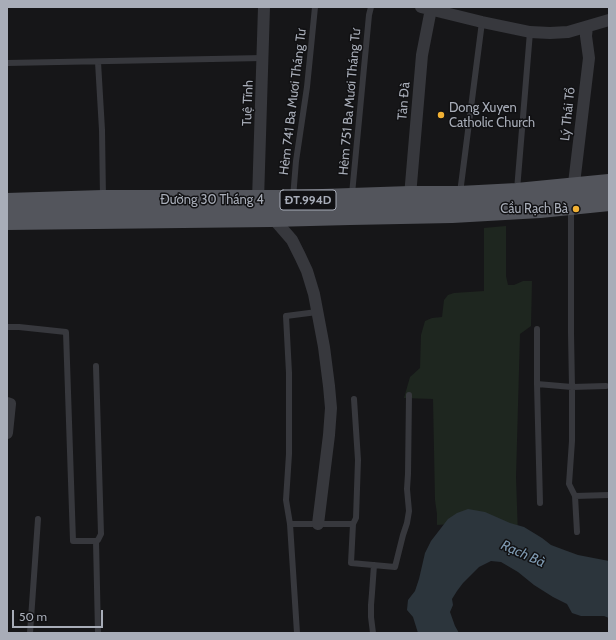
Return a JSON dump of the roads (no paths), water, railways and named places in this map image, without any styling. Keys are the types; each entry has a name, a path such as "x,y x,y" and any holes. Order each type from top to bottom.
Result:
{"main road":[{"name":"Đường 30 Tháng 4","path":"7,220 263,211 352,199 410,196 459,213 572,196 609,184"},
{"name":"Đường 30 Tháng 4","path":"293,208 437,205 460,196 517,193 572,196 609,201"},
{"name":"Đường 30 Tháng 4","path":"7,203 103,200 263,211"}],"street":[{"name":"Tuệ Tĩnh","path":"263,211 264,7"},
{"path":"426,8 530,32 568,32 609,20"},
{"name":"Tản Đà","path":"410,196 426,8"},
{"name":"Lý Thái Tổ","path":"572,196 588,58 586,36 587,26"},
{"path":"263,211 279,225 292,240 307,271 314,294 324,347 331,408 318,524"},
{"path":"7,403 10,404 7,433"}],"lane":[{"name":"Hẻm 741 Ba Mươi Tháng Tư","path":"293,208 296,161 307,87 315,7"},
{"name":"Hẻm 751 Ba Mươi Tháng Tư","path":"352,199 369,15 371,7"},
{"path":"460,196 482,22"},
{"path":"517,193 530,32"},
{"path":"7,63 263,58"},
{"path":"98,62 102,130 103,200"},
{"path":"572,196 572,441 569,484 575,496 577,532"},
{"path":"297,633 290,524 286,500 289,454 290,373 286,316 317,312"},
{"path":"7,327 66,332 73,541 96,541"},
{"path":"537,329 540,503"},
{"path":"96,366 101,534 96,541 98,633"},
{"path":"537,384 572,387 606,386"},
{"path":"354,399 358,460 356,518 354,524 351,563 395,567 407,524 409,511 407,489 409,395"},
{"path":"575,496 609,495"},
{"path":"30,633 38,519"},
{"path":"290,524 354,524"},
{"path":"373,633 371,605 374,565"}],"water":[{"name":"Rạch Bà","path":"468,509 485,512 510,523 524,527 551,545 567,551 578,555 609,561 609,618 604,616 581,616 572,613 567,604 534,585 518,572 501,562 491,561 479,567 463,583 452,599 453,605 450,612 459,633 418,633 413,617 407,610 408,600 415,591 419,579 425,553 431,541 448,519 457,513"}],"place":[{"name":"Dong Xuyen Catholic Church","path":"441,115"},
{"name":"Cầu Rạch Bà","path":"576,209"}]}
